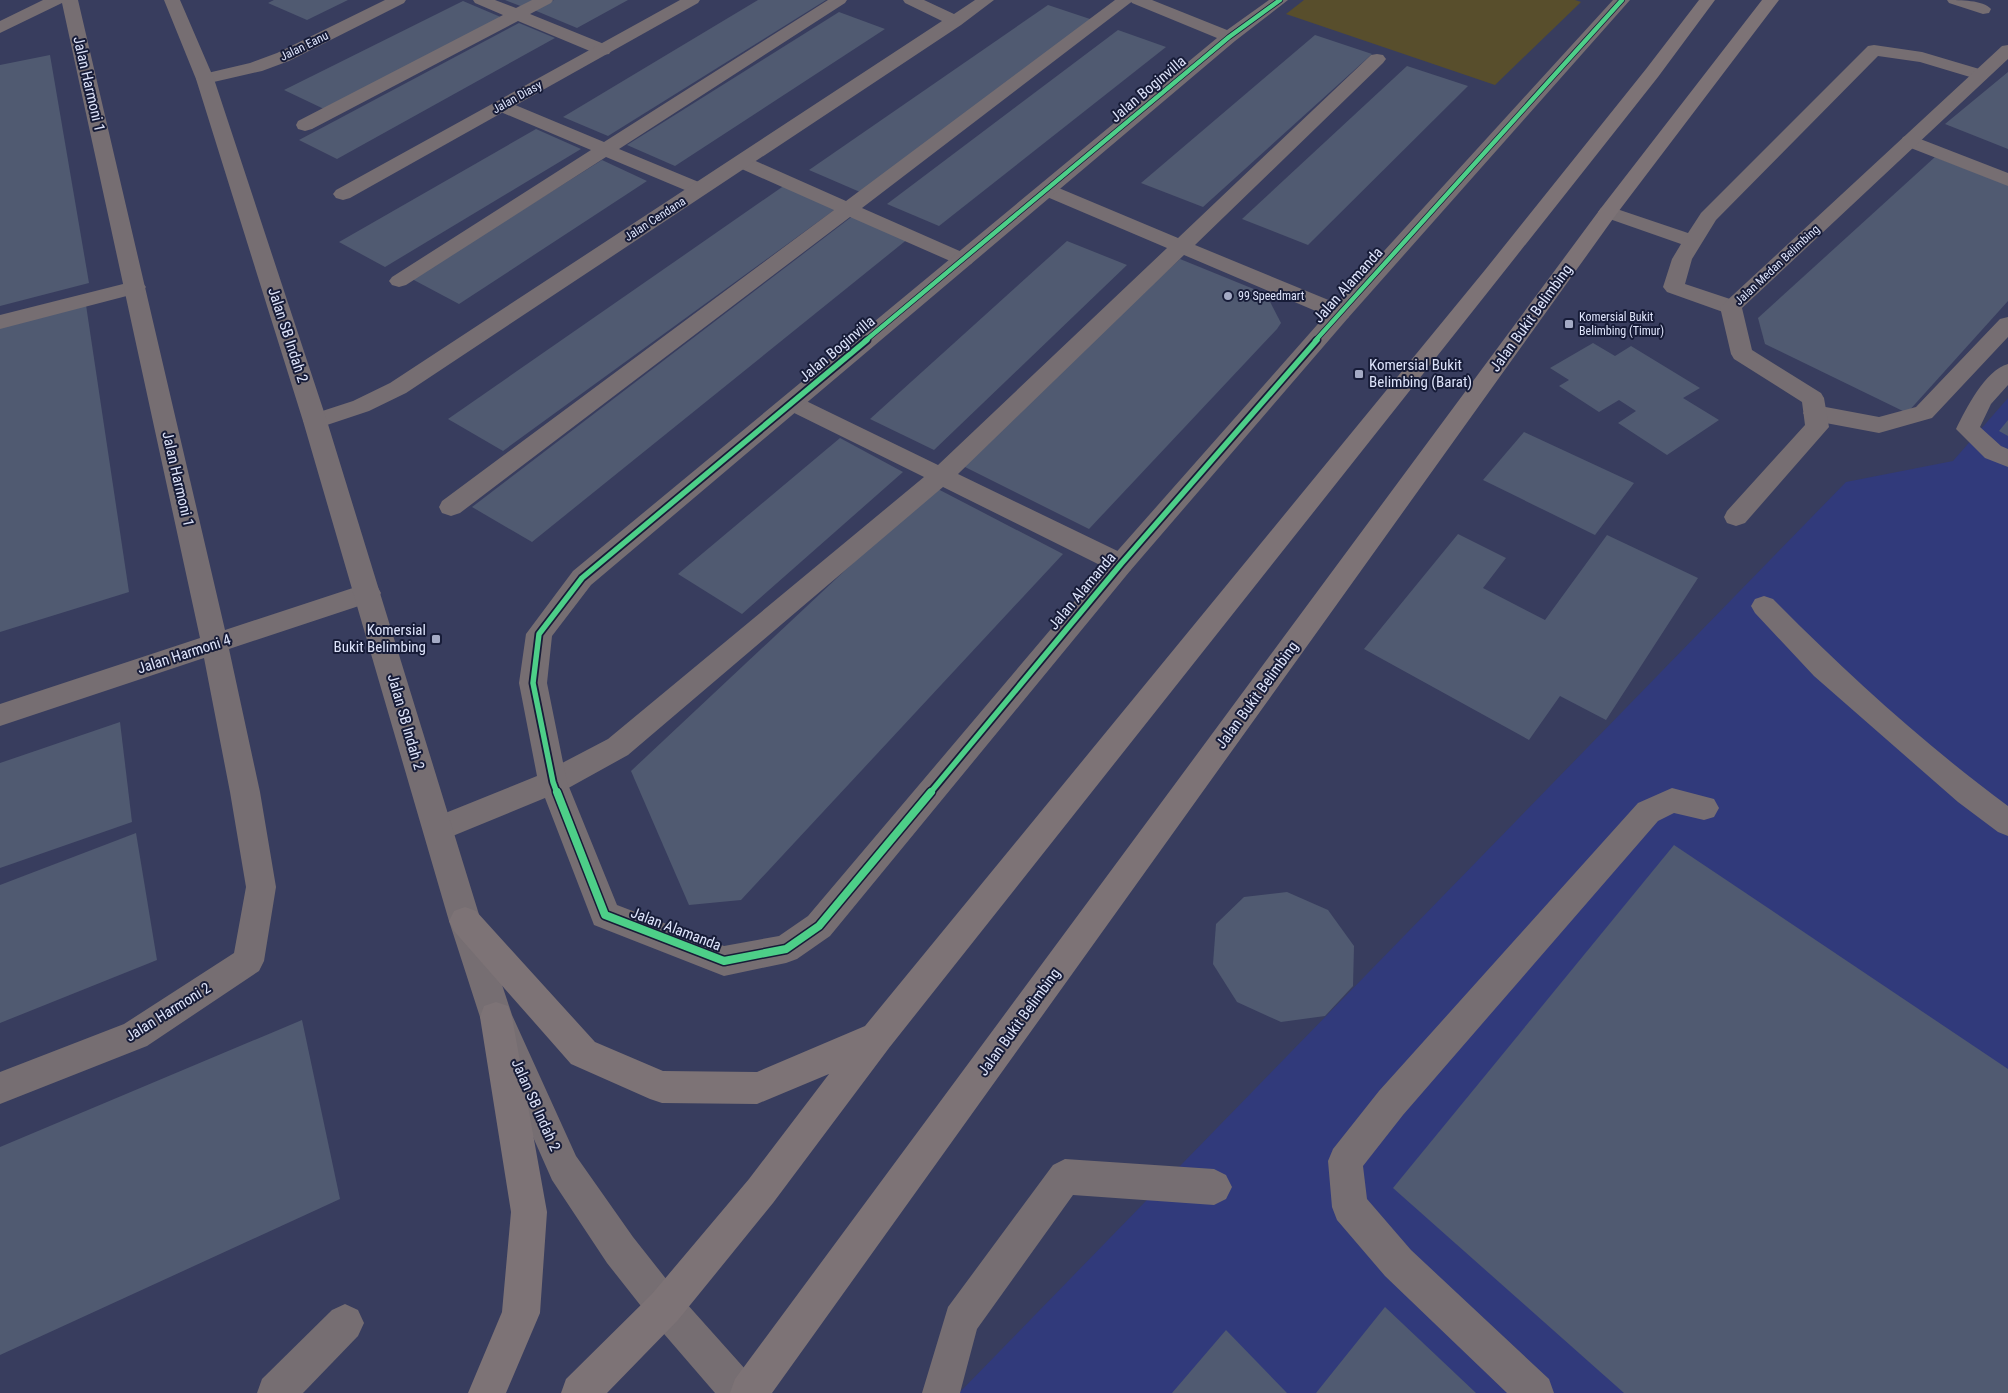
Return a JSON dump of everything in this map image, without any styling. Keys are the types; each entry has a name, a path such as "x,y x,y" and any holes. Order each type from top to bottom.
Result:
{"main road":[{"path":"580,1393 665,1307 761,1191 877,1037 1492,274 1652,73 1707,0"},
{"name":"Jalan Bukit Belimbing","path":"750,1393 1608,212 1771,0"},
{"path":"465,921 583,1054 662,1088 757,1088 877,1037"},
{"path":"487,1393 521,1313 529,1212 496,1017"}],"street":[{"path":"0,28 56,0"},
{"name":"Jalan Harmoni 1","path":"70,0 215,644 244,792 261,887 248,961"},
{"name":"Jalan SB Indah 2","path":"172,0 205,79 315,421 465,921 496,1017 564,1168 620,1250 665,1307 740,1393"},
{"name":"Jalan Eanu","path":"205,79 256,67 284,57 398,0"},
{"path":"481,0 603,50"},
{"path":"305,125 544,0"},
{"name":"Jalan Diasy","path":"343,194 692,0"},
{"path":"399,281 839,0"},
{"path":"911,0 955,21"},
{"name":"Jalan Cendana","path":"315,421 361,406 398,388 986,0"},
{"path":"451,507 1126,0"},
{"path":"1138,0 1229,37"},
{"name":"Jalan Boginvilla","path":"553,782 532,683 539,634 582,578 1229,37 1280,0"},
{"path":"1955,0 1983,9"},
{"name":"Jalan Alamanda","path":"553,782 605,915 724,961 786,949 820,926 1121,564 1340,313 1618,1"},
{"path":"1731,308 1674,287 1682,259 1708,217 1874,50 1922,57 1980,75"},
{"name":"Jalan Medan Belimbing","path":"1815,413 1813,398 1742,354 1731,308 2008,50"},
{"path":"438,829 553,782 618,747 941,476 1377,59"},
{"path":"502,106 700,189"},
{"path":"1910,141 2008,180"},
{"path":"742,162 964,260"},
{"path":"1047,190 1340,313"},
{"path":"1608,212 1692,241"},
{"path":"0,322 135,287"},
{"path":"1736,518 1817,427 1815,413 1879,425 1924,413 2008,324"},
{"path":"2008,371 1981,401 1968,429 1993,452 2008,459"},
{"path":"792,403 1121,564"},
{"name":"Jalan Harmoni 4","path":"0,715 368,593"},
{"path":"1764,606 1824,668 1968,793 2008,823"},
{"path":"1535,1393 1398,1263 1350,1207 1346,1161 1391,1103 1648,812 1672,800 1704,808"},
{"name":"Jalan Harmoni 2","path":"0,1088 135,1035 248,961"},
{"path":"940,1393 961,1320 1065,1177 1214,1187"},
{"path":"276,1393 345,1323"}],"shaded area":[{"path":"1304,0 1575,0 1581,2 1495,85 1286,14"},
{"path":"2008,398 2008,1393 959,1393 1846,482 1953,461"}],"building":[{"path":"274,0 348,0 307,20 268,3"},
{"path":"505,0 537,0 523,7"},
{"path":"554,0 628,0 577,28 534,10"},
{"path":"758,0 826,0 608,136 563,117"},
{"path":"463,1 503,18 324,109 284,90"},
{"path":"1048,5 1096,21 860,192 809,170"},
{"path":"839,12 885,29 675,166 627,145"},
{"path":"519,23 555,38 337,159 299,140"},
{"path":"1118,30 1166,47 939,226 887,204"},
{"path":"1315,35 1372,54 1203,207 1141,183"},
{"path":"50,55 89,283 0,306 0,65"},
{"path":"1407,66 1468,86 1308,245 1242,219"},
{"path":"2008,72 2008,149 1945,124 1985,91"},
{"path":"536,129 581,149 385,267 339,242"},
{"path":"1935,157 2008,185 2008,301 1907,413 1765,344 1758,318"},
{"path":"602,160 647,181 459,304 412,279"},
{"path":"785,185 837,208 503,451 448,419"},
{"path":"854,215 909,238 532,542 472,507"},
{"path":"1067,241 1127,265 934,450 870,419"},
{"path":"1180,259 1266,294 1281,323 1089,529 959,464"},
{"path":"86,305 129,592 0,632 0,327"},
{"path":"1593,343 1615,356 1631,346 1700,388 1683,398 1719,420 1667,455 1618,423 1636,411 1619,400 1599,412 1559,386 1569,380 1550,368"},
{"path":"2008,420 2008,436 1999,431"},
{"path":"1524,432 1634,483 1595,535 1483,480"},
{"path":"840,438 903,472 742,614 678,574"},
{"path":"934,487 1063,554 741,900 689,905 631,771"},
{"path":"1458,534 1506,558 1483,588 1545,620 1607,535 1698,578 1606,720 1560,696 1529,740 1364,649"},
{"path":"120,722 132,822 0,868 0,763"},
{"path":"136,833 157,960 0,1023 0,885"},
{"path":"1674,845 2008,1069 2008,1393 1624,1393 1393,1188"},
{"path":"1287,892 1328,910 1354,946 1353,986 1325,1016 1281,1022 1237,1002 1213,964 1216,924 1244,897"},
{"path":"302,1020 340,1199 0,1355 0,1147"},
{"path":"1385,1307 1476,1393 1316,1393"},
{"path":"1226,1330 1287,1393 1172,1393"}],"cycle path":[{"path":"1280,0 1229,37 582,578 539,634 533,683 553,782 605,915 724,961 786,949 819,926 1121,564 1340,313 1622,0"}],"place":[{"name":"99 Speedmart","path":"1228,296"},
{"name":"Komersial Bukit Belimbing (Timur)","path":"1569,324"},
{"name":"Komersial Bukit Belimbing (Barat)","path":"1359,374"},
{"name":"Komersial Bukit Belimbing","path":"436,639"}]}
